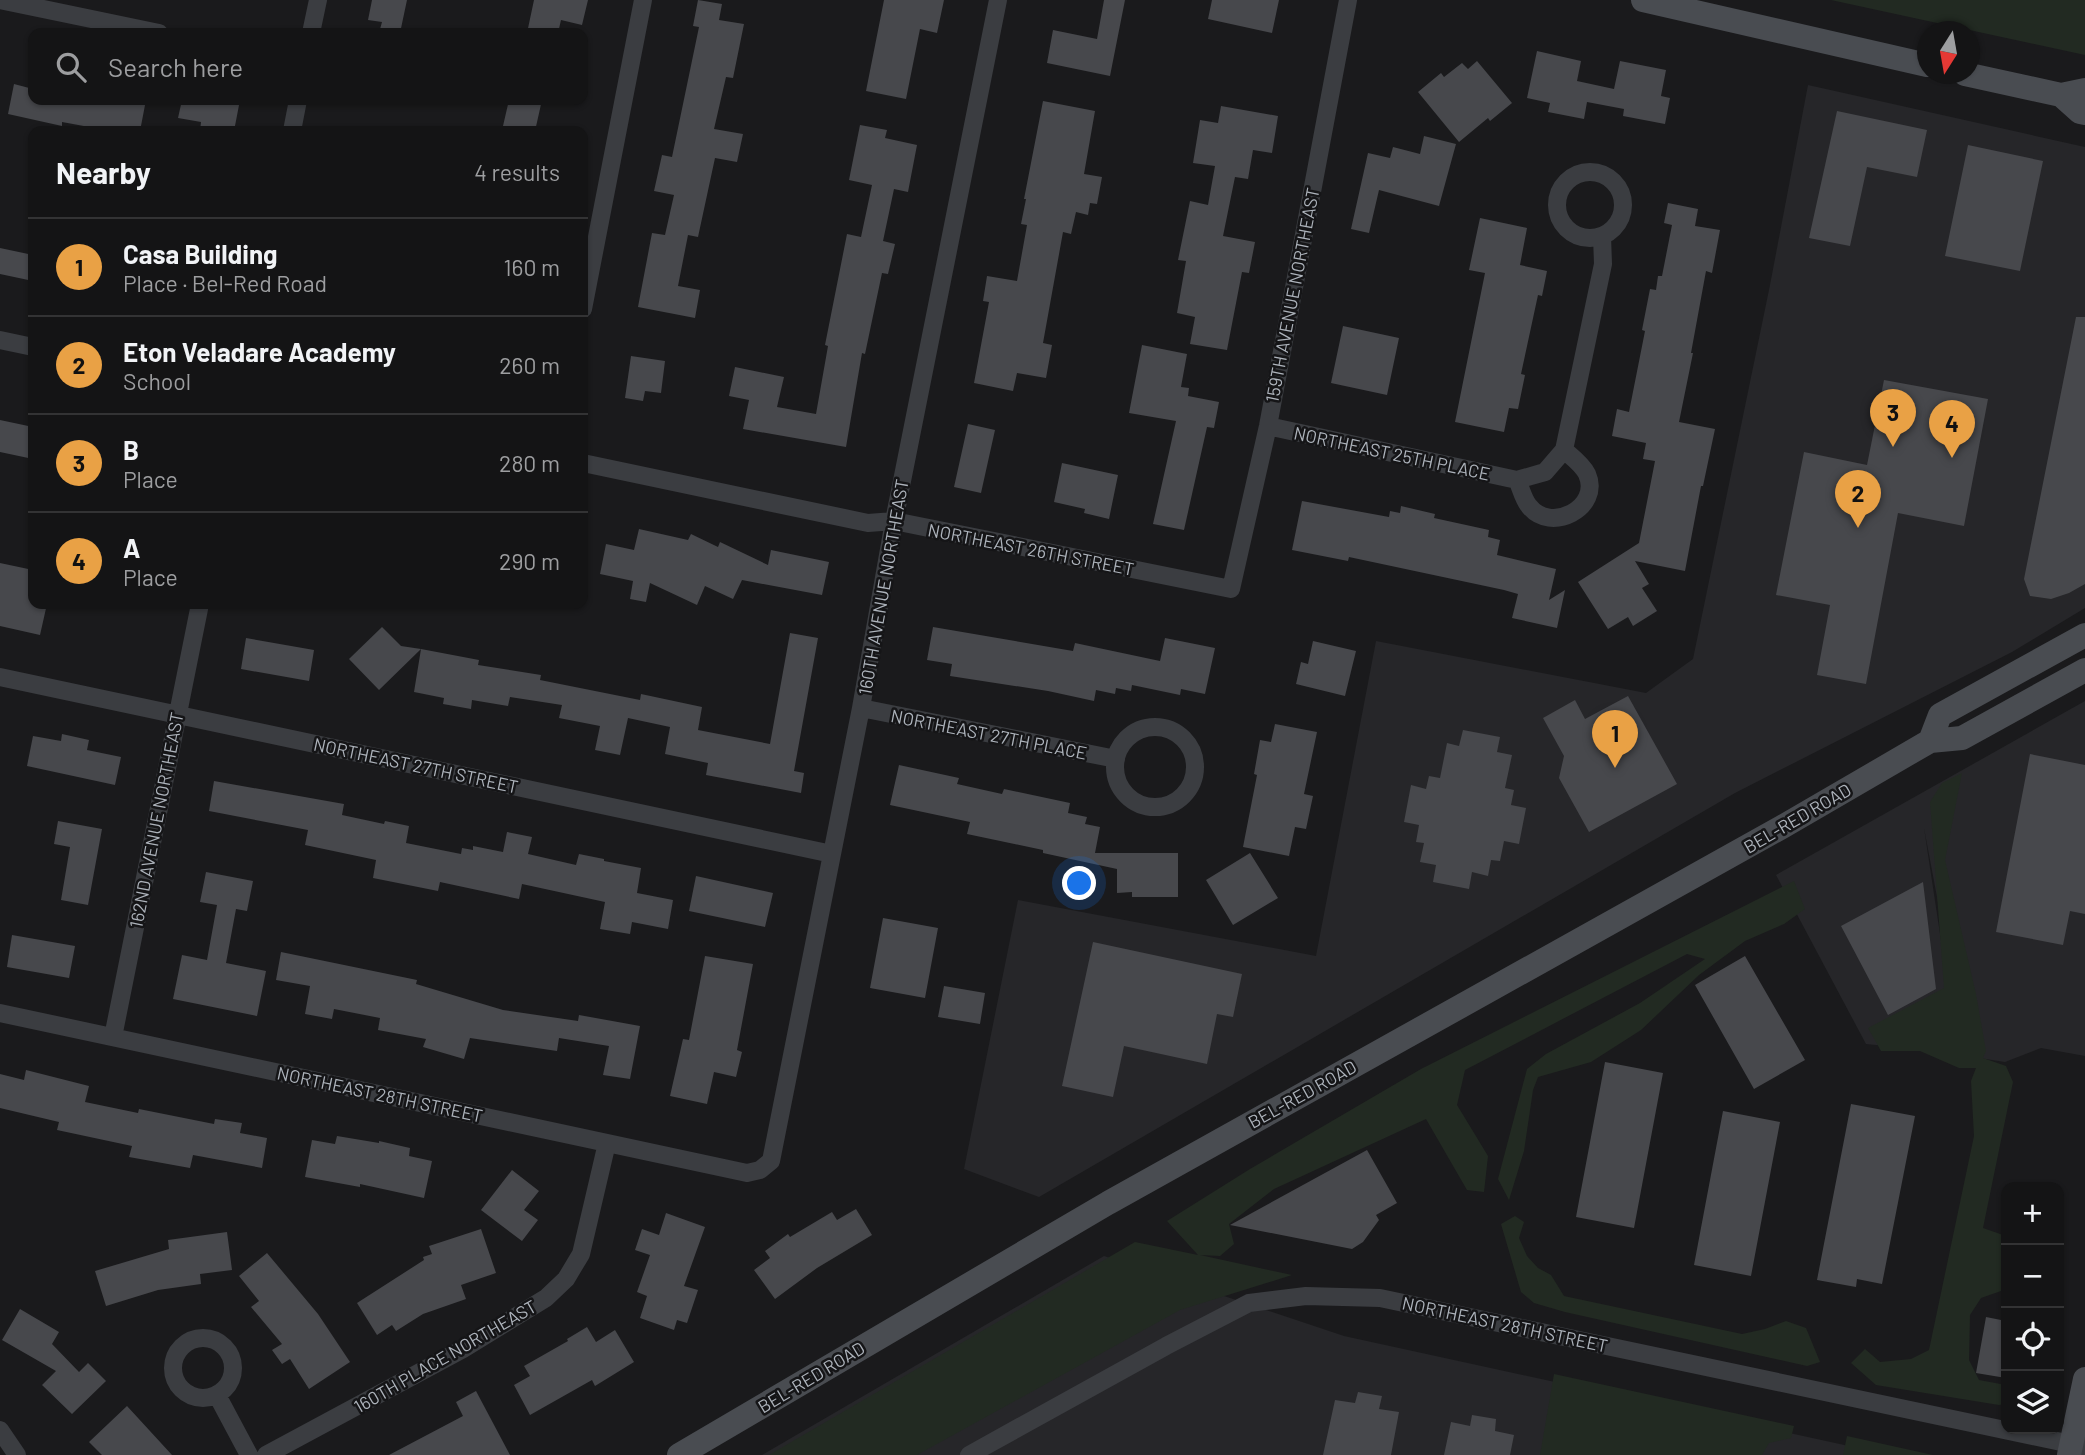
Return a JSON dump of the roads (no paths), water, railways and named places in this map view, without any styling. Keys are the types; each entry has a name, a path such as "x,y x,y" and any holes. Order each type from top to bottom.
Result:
{"main road":[{"path":"1643,0 1917,63"},
{"path":"1980,77 2061,95 2085,90"},
{"path":"2061,95 2080,112 2085,113"},
{"path":"1930,741 1940,715 2085,635"},
{"name":"BEL-RED ROAD","path":"679,1455 1096,1210 1759,840 1930,741 1962,737 2085,670"},
{"path":"2075,1449 2085,1379"}],"street":[{"path":"0,0 135,28"},
{"path":"312,28 318,0"},
{"path":"588,283 643,0"},
{"name":"160TH AVENUE NORTHEAST","path":"760,1170 771,1161 998,0"},
{"name":"159TH AVENUE NORTHEAST","path":"1231,589 1268,426 1348,0"},
{"path":"293,126 297,105"},
{"path":"1517,480 1527,505 1543,517 1553,519 1572,514 1584,502 1589,484 1588,475 1564,450 1603,264 1602,236"},
{"path":"0,340 28,346"},
{"name":"NORTHEAST 25TH PLACE","path":"1268,426 1517,480 1545,472 1564,450"},
{"name":"NORTHEAST 26TH STREET","path":"588,464 867,523 894,521 1231,589"},
{"name":"162ND AVENUE NORTHEAST","path":"113,1037 199,609"},
{"name":"NORTHEAST 27TH STREET","path":"0,677 832,854"},
{"name":"NORTHEAST 27TH PLACE","path":"861,708 1116,759"},
{"path":"1157,727 1169,729 1179,735 1193,752 1195,775 1184,795 1175,802 1165,806 1142,805 1132,800 1118,782 1116,759 1120,749 1136,732 1157,727"},
{"name":"NORTHEAST 28TH STREET","path":"0,1013 747,1173 760,1170"},
{"name":"160TH PLACE NORTHEAST","path":"266,1455 463,1349 546,1298 566,1279 581,1254 607,1143"},
{"name":"NORTHEAST 28TH STREET","path":"968,1455 1249,1303 1306,1296 1380,1298 2075,1449"},
{"path":"217,1395 249,1455"},
{"path":"0,1430 17,1455"}],"place":[{"name":"B","path":"1893,447"},
{"name":"A","path":"1952,458"},
{"name":"Eton Veladare Academy","path":"1858,528"},
{"name":"Casa Building","path":"1615,768"}]}
